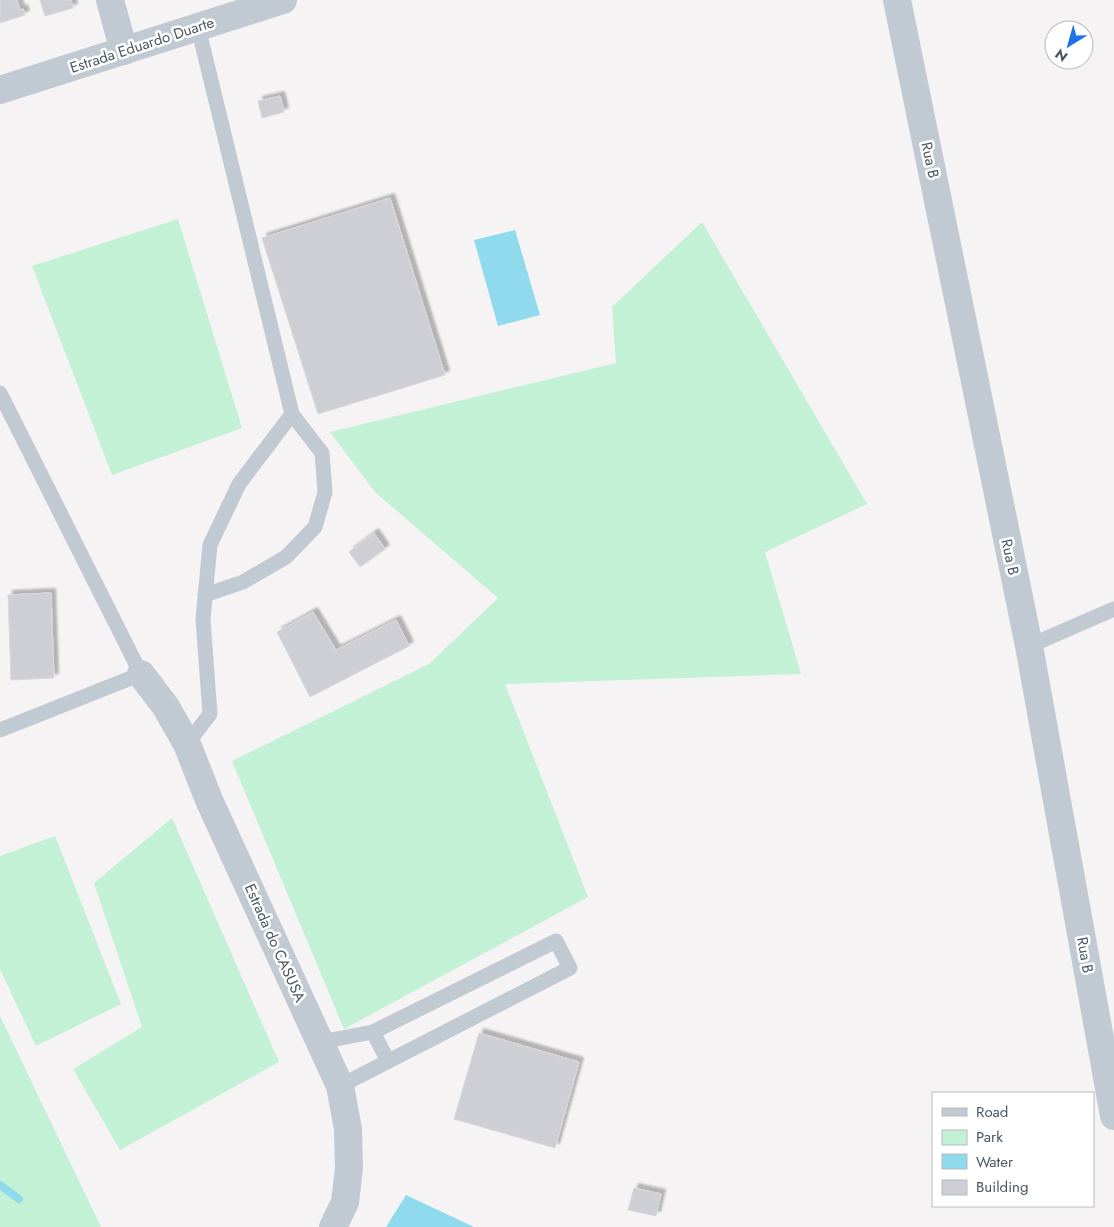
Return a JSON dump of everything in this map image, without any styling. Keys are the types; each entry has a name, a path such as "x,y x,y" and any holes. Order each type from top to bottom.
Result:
{"street":[{"path":"110,0 124,51"},
{"name":"Estrada Eduardo Duarte","path":"0,90 283,0"},
{"name":"Rua B","path":"897,0 1029,646 1114,1116"},
{"name":"Estrada do CASUSA","path":"141,674 166,707 187,744 210,800 340,1086 348,1129 349,1168 345,1202 333,1227"}],"lane":[{"path":"198,27 292,414 322,453 325,492 315,527 286,557 243,582 205,595"},
{"path":"0,392 141,674 0,730"},
{"path":"187,744 210,714 203,619 210,544 239,484 292,414"},
{"path":"1029,646 1114,609"},
{"path":"320,1042 373,1032 556,940 570,968 340,1086"},
{"path":"373,1032 388,1061"}],"green space":[{"path":"178,219 242,428 112,475 32,266"},
{"path":"702,222 867,504 765,552 801,674 505,684 588,897 344,1029 232,761 429,664 498,598 375,492 330,432 616,363 612,307"},
{"path":"172,818 279,1062 120,1150 73,1069 142,1027 94,883"},
{"path":"55,836 121,1004 36,1046 0,969 0,856"},
{"path":"0,1016 101,1227 0,1227"}],"water":[{"path":"515,230 540,315 498,326 474,240"},
{"path":"406,1195 474,1227 386,1227"}],"building":[{"path":"0,0 17,0 20,10 23,9 25,15 0,23"},
{"path":"40,0 71,0 73,8 45,16"},
{"path":"280,96 284,112 262,118 258,101"},
{"path":"390,198 445,375 318,414 262,238"},
{"path":"374,533 385,549 360,567 349,552"},
{"path":"51,593 54,678 11,680 8,595"},
{"path":"313,612 336,650 396,620 409,646 310,697 277,632"},
{"path":"479,1033 579,1062 555,1148 454,1119"},
{"path":"634,1188 661,1194 656,1216 628,1210"}],"waterway":[{"path":"0,1185 19,1199"}]}
